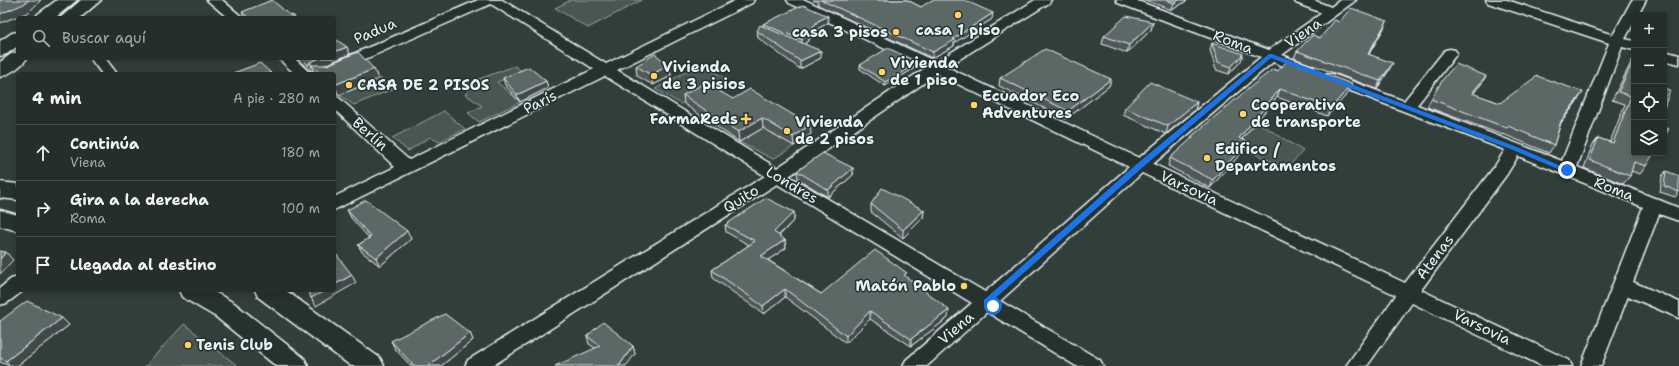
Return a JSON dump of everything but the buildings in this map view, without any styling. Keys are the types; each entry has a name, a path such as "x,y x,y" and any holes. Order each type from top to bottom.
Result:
{"main road":[{"path":"47,16 68,0"},
{"path":"72,16 92,0"},
{"path":"0,50 16,38"},
{"path":"0,71 16,59"},
{"path":"0,190 16,192"},
{"path":"0,218 16,222"},
{"path":"194,292 225,310 295,366"},
{"path":"270,292 371,366"}],"street":[{"name":"Padua","path":"324,72 489,0"},
{"name":"Londres","path":"493,0 777,176 1093,366"},
{"name":"París","path":"336,203 406,167 747,0"},
{"name":"Varsovia","path":"794,0 1562,366"},
{"name":"Quito","path":"475,366 777,176 936,68 1044,0"},
{"name":"Roma","path":"1122,0 1515,148 1679,215"},
{"path":"1301,0 1332,12"},
{"name":"Viena","path":"913,366 1141,165 1270,56 1350,0"},
{"path":"1493,0 1631,45"},
{"path":"1567,170 1617,41 1639,0"},
{"path":"222,2 234,16"},
{"path":"1407,107 1450,53"},
{"path":"1667,57 1679,60"},
{"path":"98,60 106,72"},
{"path":"287,60 302,72"},
{"name":"Berlín","path":"336,103 406,167"},
{"name":"Atenas","path":"1356,366 1409,292 1501,170 1515,148"},
{"path":"1591,366 1653,205"},
{"path":"1622,285 1679,310"},
{"path":"0,298 16,286"}],"shaded area":[{"path":"571,0 642,0 588,28 555,8"},
{"path":"700,64 727,79 681,104 655,89"},
{"path":"515,66 523,72 497,82 520,102 479,122 468,113 482,106 465,94 469,92 462,85"},
{"path":"380,78 395,88 354,105 339,95"},
{"path":"444,111 465,129 439,142 430,137 408,151 392,138"},
{"path":"1259,123 1303,151 1287,168 1205,132 1250,129"},
{"path":"763,128 794,146 773,159 739,142"},
{"name":"Tenis Club","path":"184,324 238,366 145,366"}],"place":[{"name":"casa 1 piso","path":"958,15"},
{"name":"casa 3 pisos","path":"896,32"},
{"name":"Vivienda de 1 piso","path":"882,72"},
{"name":"Vivienda de 3 pisios","path":"654,76"},
{"name":"CASA DE 2 PISOS","path":"349,85"},
{"name":"Ecuador Eco Adventures","path":"974,105"},
{"name":"Cooperativa de transporte","path":"1243,114"},
{"name":"FarmaReds","path":"746,119"},
{"name":"Vivienda de 2 pisos","path":"787,131"},
{"name":"Edifico / Departamentos","path":"1207,158"},
{"name":"Matón Pablo","path":"964,286"},
{"name":"Tenis Club","path":"188,345"}],"route":[{"path":"993,306 987,302 1141,165 1270,56 1515,148 1567,170"}]}
